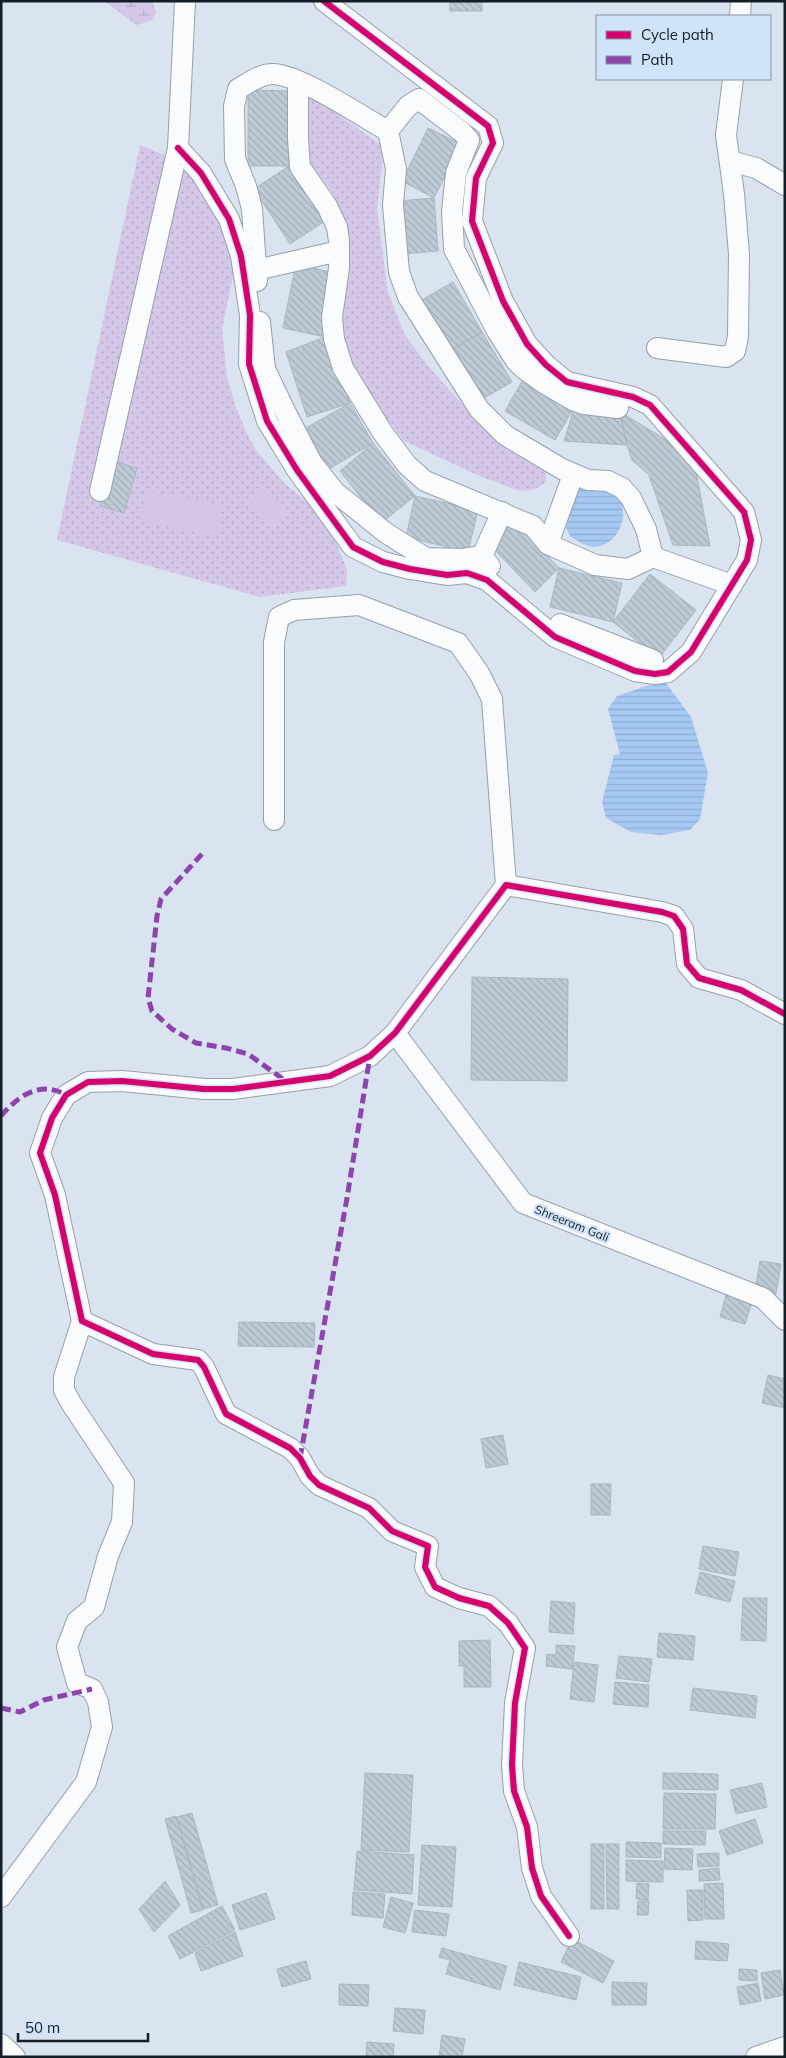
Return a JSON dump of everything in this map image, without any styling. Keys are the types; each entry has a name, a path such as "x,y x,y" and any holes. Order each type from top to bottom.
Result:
{"street":[{"path":"100,491 178,148 185,1"},
{"path":"178,148 201,173 229,219 242,256 250,315 249,364 267,421 297,470 353,547 383,562 401,567 447,575 467,573 487,580 555,637 634,671 655,674 668,672 691,652 747,560 751,540 744,512 650,405 632,397 567,382 546,365 526,344 503,301 472,221 476,178 493,143 488,126 324,1"},
{"path":"740,15 741,1"},
{"path":"482,556 462,559 426,558 386,533 335,492 312,463 285,411 266,369 252,209 246,186 235,158 234,106 238,89 253,80 273,74 298,82 388,131 396,169 393,205 399,272 408,296 479,409 505,435 573,475 588,480 608,481 622,488 631,498 646,529 653,557"},
{"path":"657,348 726,357 735,351 738,336 739,254 726,135 732,80"},
{"path":"298,82 300,166 327,206 336,227 339,268 332,317 334,339 343,368 383,433 407,465 425,480 439,488 533,526 548,544 595,565 628,569 653,557 732,585"},
{"path":"388,131 408,106 419,99 462,132 469,140 456,173 452,212 454,249 497,331 516,361 544,383 572,400 584,404 618,408"},
{"path":"730,161 756,168 785,185"},
{"path":"256,270 339,251"},
{"path":"548,544 573,475"},
{"path":"482,556 502,512"},
{"path":"482,556 508,584 553,620 565,627 653,660"},
{"path":"1,1897 86,1782 102,1726 98,1702 92,1689 77,1683 67,1647 77,1621 94,1607 108,1556 122,1522 124,1483 71,1404 64,1390 64,1377 82,1321 55,1196 40,1153 52,1118 66,1095 88,1082 122,1081 233,1090 330,1076 370,1056 395,1034 506,886 492,699 479,673 458,643 359,605 294,610 279,617 274,642 274,820"},
{"path":"506,886 662,912 674,916 683,929 687,964 699,978 741,990 785,1014"},
{"name":"Shreeram Gali","path":"395,1034 523,1203 763,1298 785,1320"},
{"path":"82,1321 153,1354 198,1360 204,1367 226,1414 290,1448 300,1458 310,1476 319,1485 369,1508 392,1531 428,1546 425,1567 435,1587 458,1598 489,1606 508,1624 525,1648 515,1702 512,1765 514,1791 527,1828 532,1868 541,1896 569,1936"},
{"path":"1,2044 15,2057"},
{"path":"756,2057 785,2047"}],"green space":[{"path":"104,1 155,1 153,4 156,12 153,20 137,25"},
{"path":"306,92 384,147 377,209 388,293 405,335 428,366 481,425 546,469 546,482 534,490 519,491 477,475 404,441 363,387 336,325 348,269 344,219 332,192 303,155"},
{"path":"140,145 176,160 220,206 235,266 222,329 227,377 236,407 256,450 285,484 310,504 336,542 347,570 346,586 260,597 57,540"},
{"path":"263,489 288,511 273,528 248,507"},
{"path":"146,491 222,505 217,536 140,522"}],"water":[{"path":"591,485 604,487 616,495 622,505 623,516 620,528 614,537 605,544 594,546 581,543 571,537 564,523 575,491"},
{"path":"666,683 691,717 708,773 700,819 690,830 661,835 631,832 606,818 602,802 614,755 620,754 608,709 617,696 646,686"}],"building":[{"path":"450,1 482,1 482,11 450,11"},
{"path":"248,90 290,91 289,166 248,166"},
{"path":"428,128 461,144 434,198 402,181"},
{"path":"289,166 325,221 290,244 254,189"},
{"path":"434,198 438,251 402,254 398,201"},
{"path":"296,263 332,273 325,337 283,328"},
{"path":"453,282 482,332 450,351 420,301"},
{"path":"482,332 512,382 479,401 450,351"},
{"path":"325,337 350,403 307,417 286,352"},
{"path":"525,376 575,406 555,440 505,411"},
{"path":"350,403 373,443 322,473 299,432"},
{"path":"575,406 620,412 627,445 564,441"},
{"path":"620,412 668,441 694,461 710,546 673,545 649,475 632,460"},
{"path":"373,443 415,496 381,523 340,471"},
{"path":"113,461 137,468 124,513 100,506"},
{"path":"415,496 478,510 468,552 406,537"},
{"path":"514,521 559,568 535,592 490,545"},
{"path":"559,568 622,583 613,622 550,607"},
{"path":"650,574 696,610 659,658 613,622"},
{"path":"472,977 568,979 567,1081 471,1080"},
{"path":"760,1261 781,1264 776,1294 755,1291"},
{"path":"728,1288 754,1296 745,1324 720,1317"},
{"path":"239,1322 315,1323 314,1347 238,1346"},
{"path":"768,1375 785,1379 785,1408 762,1403"},
{"path":"503,1435 508,1464 486,1468 481,1439"},
{"path":"591,1484 611,1484 610,1515 591,1515"},
{"path":"703,1546 739,1552 735,1576 699,1569"},
{"path":"700,1572 735,1581 730,1602 695,1593"},
{"path":"743,1598 767,1598 766,1641 741,1640"},
{"path":"551,1601 575,1603 573,1634 549,1632"},
{"path":"659,1633 695,1636 693,1660 657,1657"},
{"path":"490,1640 491,1687 464,1687 464,1666 459,1666 459,1641"},
{"path":"556,1645 575,1646 572,1669 546,1666 547,1654 556,1655"},
{"path":"619,1656 652,1659 649,1682 616,1678"},
{"path":"574,1662 598,1665 594,1702 570,1699"},
{"path":"615,1682 649,1685 648,1707 613,1704"},
{"path":"693,1688 757,1696 755,1718 690,1710"},
{"path":"365,1773 413,1775 409,1852 361,1850"},
{"path":"663,1773 718,1774 718,1790 663,1789"},
{"path":"762,1783 767,1807 736,1814 730,1790"},
{"path":"664,1793 716,1794 715,1829 663,1829"},
{"path":"192,1813 218,1905 203,1909 177,1817"},
{"path":"176,1816 203,1910 191,1913 165,1819"},
{"path":"755,1819 763,1843 727,1855 719,1831"},
{"path":"663,1831 706,1831 705,1845 663,1844"},
{"path":"626,1842 661,1843 661,1858 626,1857"},
{"path":"591,1844 604,1844 604,1909 591,1909"},
{"path":"606,1844 619,1844 619,1909 607,1909"},
{"path":"422,1845 456,1847 452,1907 418,1905"},
{"path":"665,1848 693,1849 692,1870 664,1869"},
{"path":"357,1851 414,1855 412,1894 354,1890"},
{"path":"719,1853 719,1866 698,1867 697,1854"},
{"path":"626,1860 663,1861 663,1882 626,1881"},
{"path":"719,1868 720,1880 699,1881 699,1870"},
{"path":"165,1881 180,1905 154,1932 139,1909"},
{"path":"637,1883 649,1884 648,1900 636,1899"},
{"path":"723,1883 724,1919 705,1919 704,1884"},
{"path":"687,1890 703,1890 703,1920 688,1921"},
{"path":"353,1892 385,1894 383,1918 352,1915"},
{"path":"266,1893 275,1919 240,1930 232,1905"},
{"path":"391,1897 413,1903 405,1933 383,1927"},
{"path":"638,1901 649,1901 648,1915 637,1915"},
{"path":"222,1906 235,1930 180,1959 168,1936"},
{"path":"415,1910 449,1914 446,1936 412,1932"},
{"path":"235,1932 243,1956 201,1971 195,1953"},
{"path":"572,1939 614,1961 603,1983 561,1962"},
{"path":"696,1941 729,1944 727,1961 695,1959"},
{"path":"442,1948 507,1966 500,1990 446,1974 450,1960 439,1957"},
{"path":"306,1961 311,1979 282,1987 277,1969"},
{"path":"519,1962 581,1977 576,2000 514,1985"},
{"path":"739,1969 757,1970 757,1981 739,1980"},
{"path":"780,1970 784,1995 765,1999 761,1973"},
{"path":"612,1982 647,1983 646,2005 612,2005"},
{"path":"758,1983 761,2001 740,2005 737,1987"},
{"path":"339,1984 369,1985 368,2006 339,2005"},
{"path":"395,2008 425,2010 423,2034 393,2031"},
{"path":"442,2035 465,2039 462,2057 439,2057"},
{"path":"367,2042 394,2044 393,2057 366,2057"}],"marked path":[{"path":"202,854 161,899 157,916 148,998 152,1011 172,1029 196,1043 248,1054 287,1082"},
{"path":"300,1458 347,1198 370,1056"},
{"path":"1,1116 15,1102 30,1092 47,1089 66,1095"},
{"path":"1,1708 20,1712 44,1700 92,1689"}],"cycle path":[{"path":"178,148 201,173 229,219 241,256 250,315 249,364 267,421 297,470 353,547 383,562 410,569 447,575 467,573 487,580 555,637 635,671 655,674 668,672 691,652 747,560 751,540 744,512 650,405 633,397 567,382 546,365 527,344 503,301 472,221 476,178 493,143 488,126 324,1"},
{"path":"569,1936 541,1896 532,1868 527,1827 514,1791 512,1765 515,1703 525,1648 508,1623 489,1606 459,1598 435,1587 425,1567 428,1546 392,1531 369,1508 319,1485 310,1476 300,1458 290,1448 226,1414 204,1367 198,1360 153,1354 82,1321 55,1195 40,1153 52,1118 66,1095 88,1082 122,1081 204,1089 233,1089 330,1076 370,1056 395,1033 506,885 662,912 674,916 683,929 687,964 699,978 741,990 785,1014"}]}
